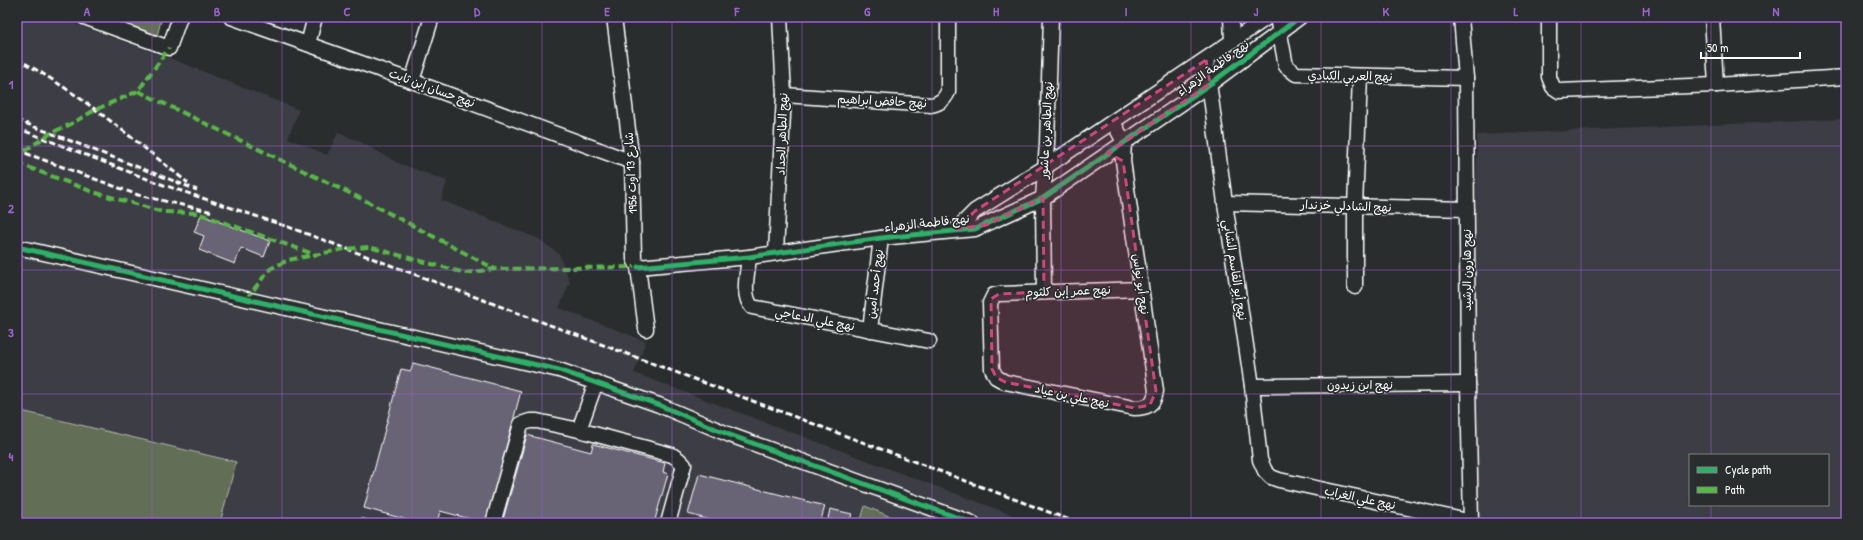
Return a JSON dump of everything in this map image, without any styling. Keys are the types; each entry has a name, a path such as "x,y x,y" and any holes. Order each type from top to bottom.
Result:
{"street":[{"path":"84,17 169,48 180,17"},
{"name":"نهج حسان إبن ثابت","path":"231,17 412,81 632,162"},
{"path":"308,44 315,17"},
{"path":"412,81 432,17"},
{"name":"شارع 13 اوت 1956","path":"614,17 632,162 634,259 638,267 646,329"},
{"name":"نهج الطاهر الحداد","path":"776,252 784,95 780,17"},
{"name":"نهج حافض ابراهيم","path":"784,95 931,105 938,103 945,99 948,92 948,17"},
{"name":"نهج الطاهر بن عاشور","path":"1044,292 1043,198 1047,143 1051,17"},
{"path":"1231,17 1232,41"},
{"name":"نهج فاطمة الزهراء","path":"957,229 975,211 1096,134 1268,17"},
{"name":"نهج فاطمة الزهراء","path":"638,267 749,257 881,238 957,229 975,229 981,227 1043,198 1210,84 1278,24 1300,17"},
{"name":"نهج هارون الرشيد","path":"1461,17 1466,78 1468,384 1472,522"},
{"path":"1549,17 1549,77 1553,87 1559,91 1716,85 1846,77"},
{"path":"1712,17 1716,85"},
{"name":"نهج العربي الكبادي","path":"1278,24 1286,66 1296,74 1466,78"},
{"name":"نهج أبو القاسم الشابي","path":"1206,60 1224,202 1252,386 1260,460 1265,471 1271,477"},
{"path":"1355,287 1355,207 1360,76"},
{"path":"1113,122 1124,142"},
{"path":"1096,134 1108,153 1124,161"},
{"name":"نهج أبو نواس","path":"1124,142 1124,161 1156,391 1154,401 1150,405"},
{"name":"نهج الشادلي خزندار","path":"1224,202 1355,207 1467,209"},
{"name":"نهج أحمد أمين","path":"870,330 881,238"},
{"path":"17,247 559,370 659,405 730,435 972,523"},
{"name":"نهج علي الدعاجي","path":"749,257 746,295 748,302 752,307 929,341"},
{"name":"نهج عمر إبن كلثوم","path":"996,377 992,369 990,303 994,295 1141,289"},
{"name":"نهج علي بن عياد","path":"996,377 1005,382 1134,408 1150,405"},
{"path":"579,430 596,382"},
{"name":"نهج ابن زيدون","path":"1252,386 1468,384"},
{"path":"493,523 521,424 530,421 537,421 579,430 672,455 678,459 684,465 668,523"},
{"name":"نهج علي الغراب","path":"1271,477 1472,522"}],"highlighted area":[{"path":"1206,60 1210,84 1108,153 1123,161 1156,391 1150,405 1134,408 1005,382 996,377 992,369 991,299 999,294 1044,292 1043,198 986,225 957,229 975,211"}],"shaded area":[{"path":"17,17 56,17 172,59 299,110 288,138 327,155 338,133 359,141 398,163 447,181 441,200 539,239 559,254 570,282 559,308 646,341 634,373 1034,523 17,523"},
{"path":"1846,119 1846,523 1473,523 1477,135"}],"green space":[{"path":"89,17 162,17 156,40"},
{"path":"17,410 236,462 220,523 17,523"},
{"path":"865,506 891,517 889,523 860,523"}],"building":[{"path":"201,215 270,241 264,257 241,248 235,264 199,250 204,236 194,232"},
{"path":"413,363 521,391 486,523 440,511 437,523 419,523 364,508 401,369 411,371"},
{"path":"527,435 591,452 593,444 665,463 663,472 668,474 654,523 502,523"},
{"path":"699,474 825,506 820,523 722,523 688,514"},
{"path":"830,509 852,514 849,523 838,523 828,519"},
{"path":"361,518 379,523 359,523"}],"railway":[{"path":"17,59 40,72 84,101 188,183"},
{"path":"17,120 197,190"},
{"path":"17,128 155,182 294,229 1078,523"},
{"path":"17,150 138,195 213,212"}],"marked path":[{"path":"17,160 23,152 51,133 71,124 95,110 138,91 169,48"},
{"path":"138,91 366,201 495,269"},
{"path":"17,163 93,192 163,212 197,213 316,255"},
{"path":"246,299 270,269 288,260 345,249 369,247 465,273 495,269 638,267"}],"cycle path":[{"path":"638,267 749,257 881,238 975,229 1043,198 1210,84 1300,17"},
{"path":"17,247 559,370 659,405 730,435 972,523"}]}
